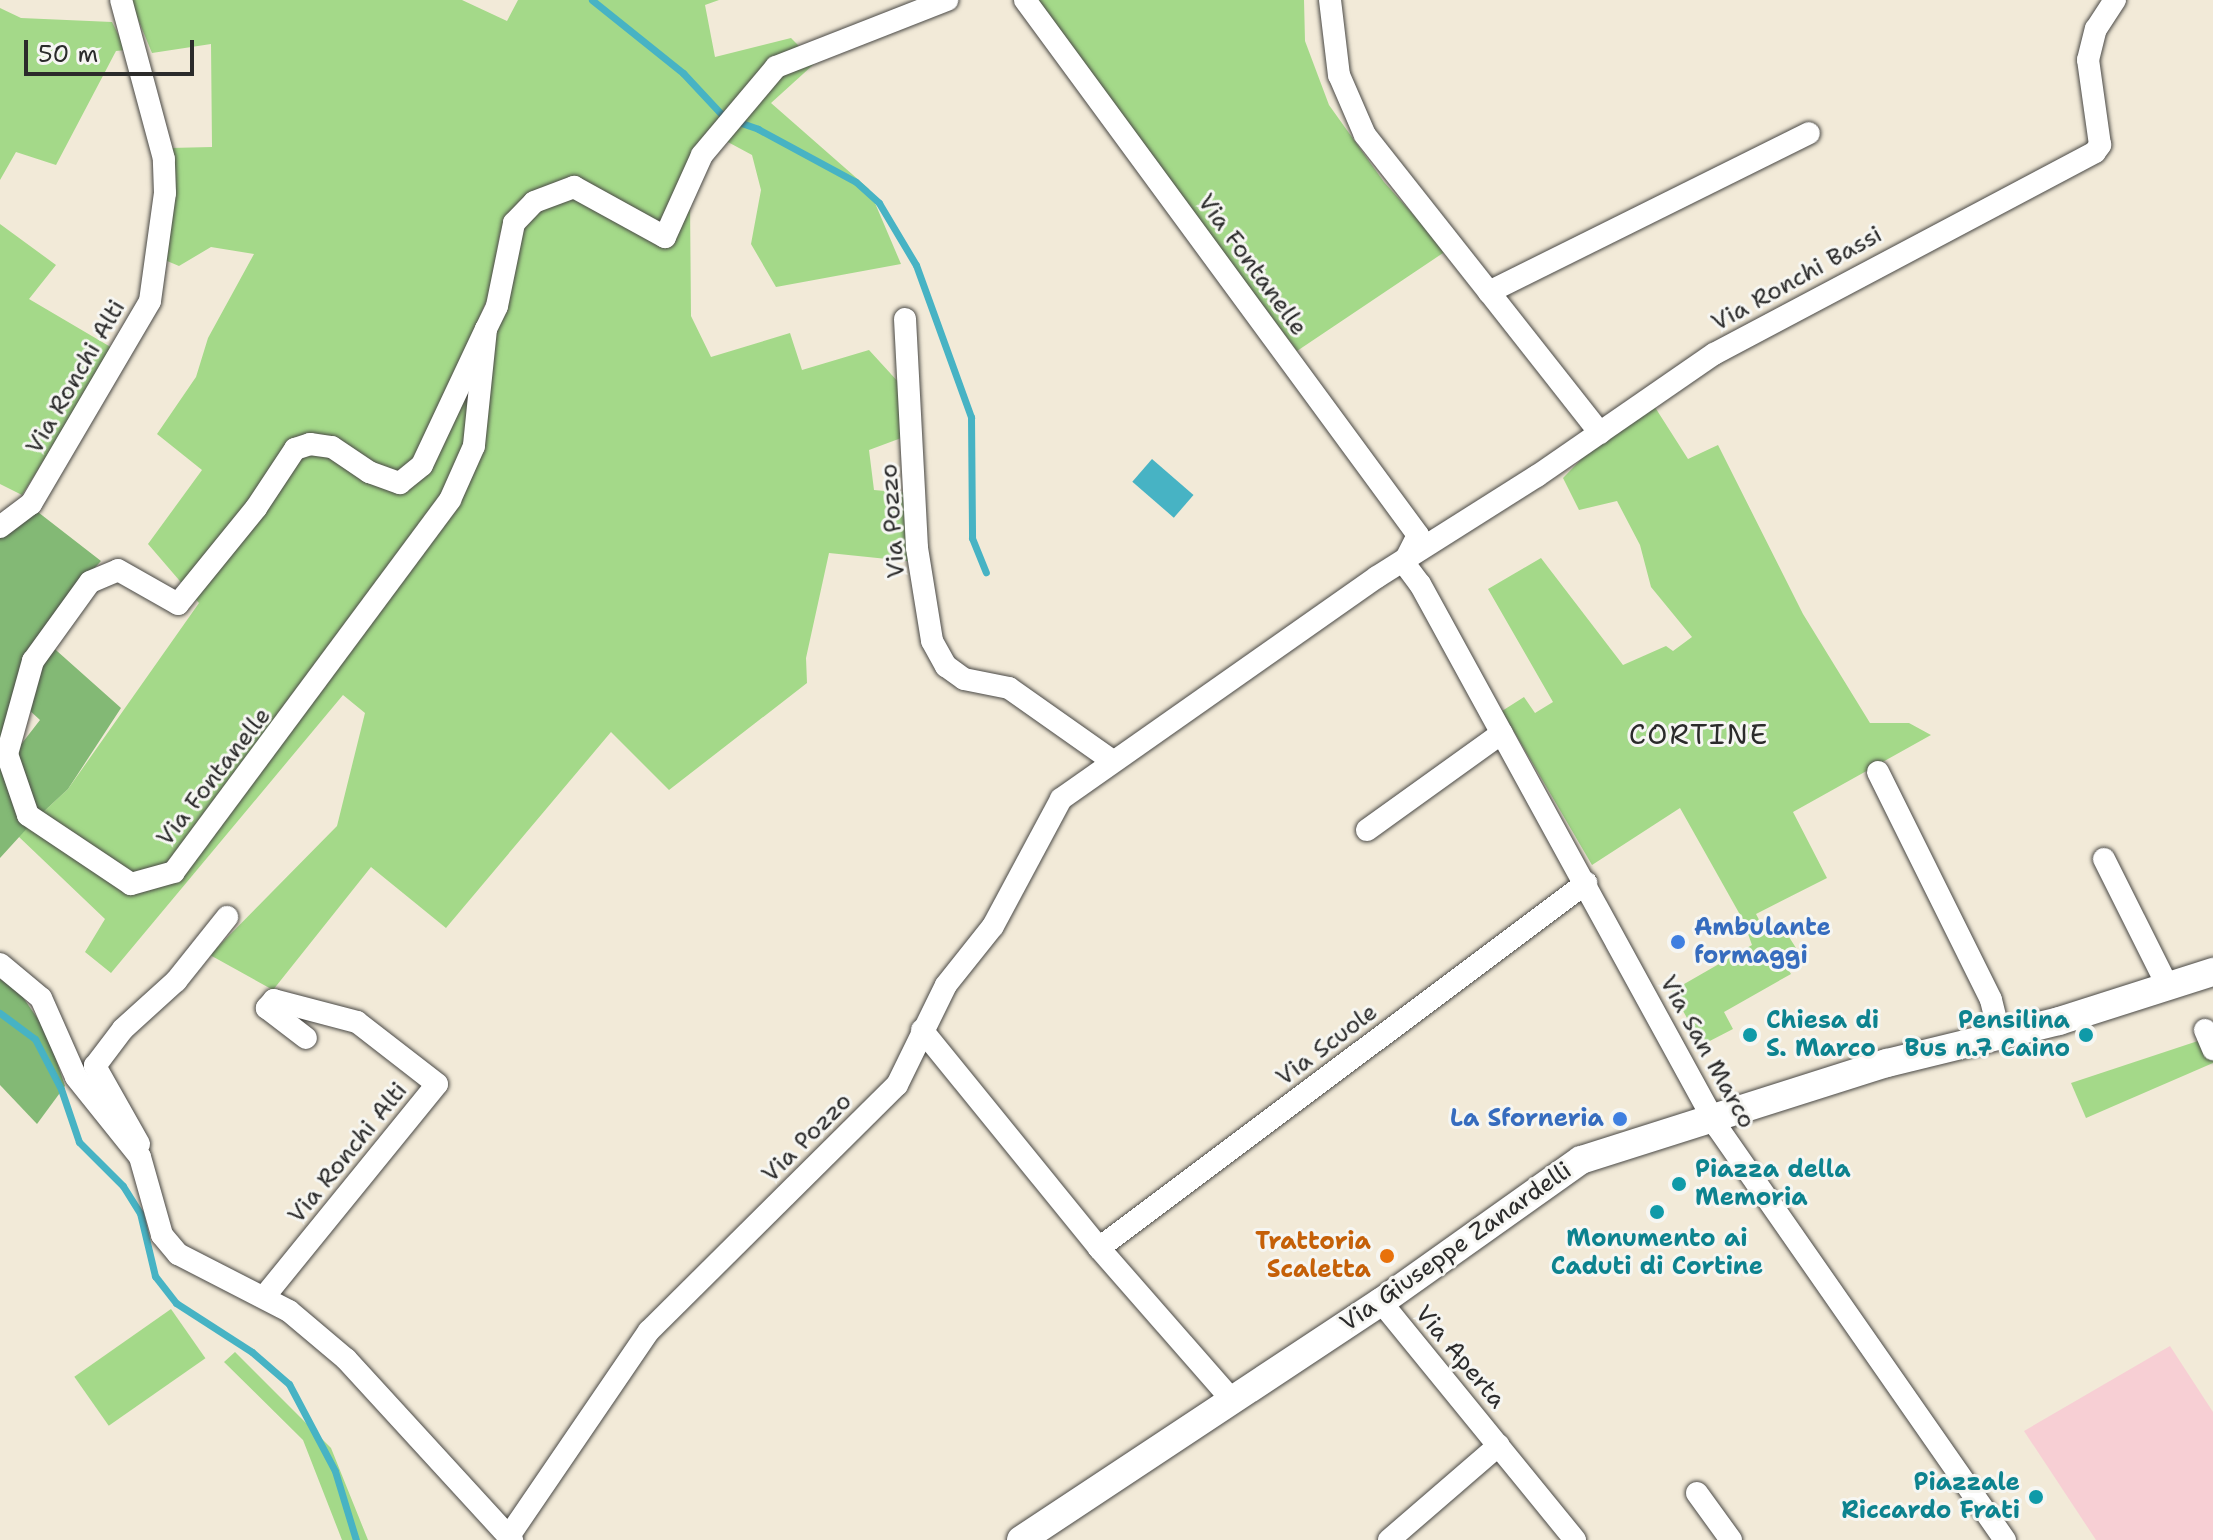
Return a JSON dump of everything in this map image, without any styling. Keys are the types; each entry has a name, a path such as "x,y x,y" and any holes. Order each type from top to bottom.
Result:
{"street":[{"name":"Via Ronchi Alti","path":"0,527 31,504 150,301 164,159 121,0"},
{"name":"Via Fontanelle","path":"486,329 474,446 450,500 174,872 131,884 28,815 7,754 33,661 90,582 118,570 178,604 256,508 295,449 310,444 332,447 369,472 400,483 422,465 486,329 497,306 514,223 534,202 574,187 665,237 702,155 776,67 947,0"},
{"name":"Via Fontanelle","path":"1025,0 1418,535 1404,563"},
{"path":"1330,0 1339,75 1365,135 1600,433"},
{"name":"Via Ronchi Bassi","path":"1404,563 1714,354 2095,152 2100,145 2088,60 2096,29 2115,0"},
{"path":"1489,292 1809,133"},
{"name":"Via Pozzo","path":"905,319 917,548 932,641 946,666 964,679 1009,688 1111,760"},
{"name":"Via San Marco","path":"1404,563 1586,883 1712,1118 2005,1540"},
{"name":"Via Pozzo","path":"510,1538 649,1331 897,1085 946,985 993,926 1061,799 1111,760 1404,563"},
{"path":"1367,830 1502,733"},
{"path":"1878,772 1991,1000 2000,1036"},
{"path":"2104,859 2168,987"},
{"name":"Via Scuole","path":"1099,1248 1586,883"},
{"path":"227,917 176,981 114,1038 95,1066 139,1139 140,1157 162,1235 178,1254 264,1297 346,1359 510,1538"},
{"path":"0,964 41,998 76,1077 140,1157"},
{"name":"Via Giuseppe Zanardelli","path":"1021,1540 1381,1302 1581,1160 1887,1063 2000,1036 2213,972"},
{"name":"Via Ronchi Alti","path":"264,1297 437,1084 357,1022 274,1000 267,1008 306,1038"},
{"path":"922,1030 1099,1248 1233,1401"},
{"name":"Via Aperta","path":"1381,1302 1575,1540"},
{"name":"Via Aperta","path":"1389,1540 1499,1445"},
{"path":"1697,1493 1731,1540"}],"shaded area":[{"path":"2170,1346 2213,1412 2213,1540 2096,1540 2024,1431"}],"green space":[{"path":"130,0 462,0 507,21 518,0 719,0 705,5 715,57 791,38 800,47 659,224 587,183 519,208 500,233 489,295 420,455 395,478 315,436 185,587 148,544 202,470 157,434 196,377 208,338 254,254 211,247 179,266 160,258 170,148 212,147 211,44 152,53"},
{"path":"1036,0 1304,0 1305,41 1329,105 1384,182 1446,251 1297,351"},
{"path":"0,8 21,18 112,22 126,50 116,51 56,165 16,152 0,180"},
{"path":"809,58 814,64 771,103 869,189 901,264 776,287 751,244 761,190 752,155 726,141 781,70"},
{"path":"578,198 651,238 690,200 691,316 711,357 790,333 802,370 869,350 912,397 912,434 869,450 874,490 908,493 926,563 829,553 806,658 807,683 669,790 611,732 446,928 371,867 273,990 210,955 337,826 365,713 343,695 111,973 85,952 105,919 18,836 31,824 121,882 176,875 325,687 464,484 490,330 519,223 561,199"},
{"path":"0,224 56,265 29,299 114,349 22,495 0,484"},
{"path":"481,348 471,434 456,477 175,862 130,878 75,833 39,816 68,789 199,603 193,596 309,448 405,487"},
{"path":"1651,401 1688,459 1718,445 1803,614 1870,723 1909,723 1931,735 1793,812 1827,878 1756,914 1768,937 1784,929 1796,948 1783,961 1791,974 1724,1012 1733,1029 1702,1045 1672,991 1752,945 1743,920 1680,808 1592,865 1502,711 1524,697 1535,713 1553,702 1488,589 1541,558 1623,665 1666,646 1673,651 1692,637 1651,587 1640,545 1617,501 1579,510 1563,478 1599,441"},
{"path":"34,509 101,561 58,608 1,758 31,824 0,858 0,533"},
{"path":"48,643 121,708 68,789 39,816 16,751 40,720 27,708"},
{"path":"0,979 20,993 47,1032 65,1086 37,1124 0,1085"},
{"path":"2213,1036 2213,1063 2086,1118 2071,1083"},
{"path":"171,1309 205,1358 109,1426 74,1377"},
{"path":"235,1352 331,1448 368,1540 342,1540 303,1440 224,1362"}],"water":[{"path":"1152,459 1194,495 1174,518 1132,482"}],"waterway":[{"path":"592,0 683,73 724,117 758,129 856,182 879,203 916,265 971,417 972,538 986,572"},
{"path":"0,1013 35,1039 61,1089 79,1142 123,1186 140,1213 155,1276 176,1303 252,1352 289,1384 335,1471 356,1540"}],"place":[{"name":"Ambulante formaggi","path":"1678,942"},
{"name":"Chiesa di S. Marco","path":"1750,1035"},
{"name":"Pensilina Bus n.7 Caino","path":"2086,1035"},
{"name":"La Sforneria","path":"1620,1119"},
{"name":"Piazza della Memoria","path":"1679,1184"},
{"name":"Monumento ai Caduti di Cortine","path":"1657,1212"},
{"name":"Trattoria Scaletta","path":"1387,1256"},
{"name":"Piazzale Riccardo Frati","path":"2036,1497"}],"district":[{"name":"CORTINE","path":"1699,734"}]}
